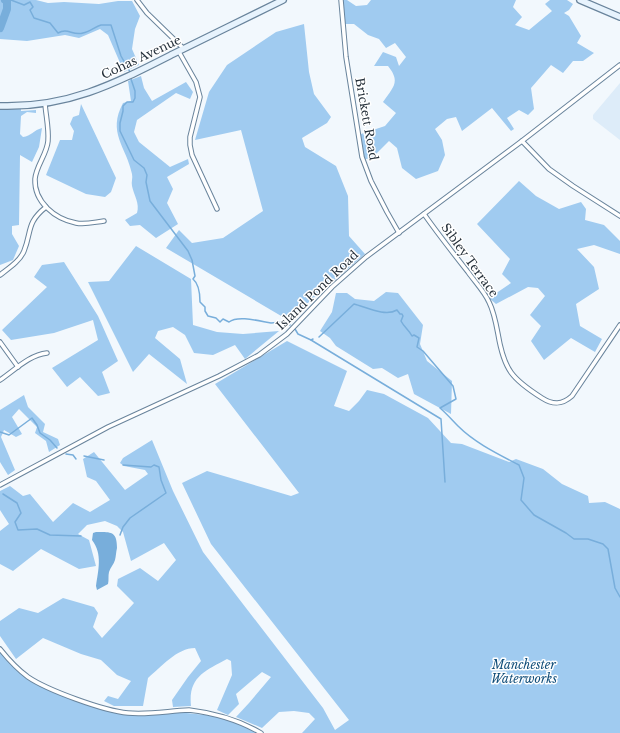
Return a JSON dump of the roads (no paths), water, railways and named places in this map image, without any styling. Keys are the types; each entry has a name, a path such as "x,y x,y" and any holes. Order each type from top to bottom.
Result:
{"street":[{"path":"136,0 181,50 196,82 200,97 190,137 192,155 217,209"},
{"name":"Cohas Avenue","path":"0,106 45,104 65,101 94,91 117,82 283,0"},
{"name":"Brickett Road","path":"341,0 345,49 362,157 374,187 399,233"},
{"path":"580,0 620,17"},
{"name":"Island Pond Road","path":"0,485 108,427 219,376 259,355 287,334 321,297 349,271 620,65"},
{"path":"45,104 48,142 35,178 36,188 40,198 46,207 55,214 76,223 104,221"},
{"path":"522,141 549,169 572,186 620,216"},
{"path":"0,275 21,256 30,227 37,214 46,207"},
{"name":"Sibley Terrace","path":"424,214 490,303 496,322 501,352 509,371 515,379 548,402 553,404 564,402 572,396 620,325"},
{"path":"0,342 18,367"},
{"path":"0,380 39,354 47,353"},
{"path":"0,649 20,671 37,682 64,694 98,706 128,713 154,713 179,710 198,711 228,718 261,733"}],"waterway":[{"path":"0,28 7,9 7,1 5,0"},
{"path":"7,1 11,0 24,5 30,2 33,7 30,10 34,18 50,23 58,33 61,31 67,31 79,34 88,32 101,25 111,25 121,56 130,72"},
{"path":"131,79 135,91 135,98 133,102 127,102 123,106 120,131 134,160 144,168 147,175 146,182 150,201 188,251 192,260 195,276 193,279 198,287 200,302 205,307 205,311 208,316 216,318 220,322 223,319 229,322 243,319 271,323 287,321 290,325"},
{"path":"319,337 354,304 381,312 392,312 397,310 400,314 402,314 403,316 401,321 412,336 414,335 419,338 417,347 423,351 453,386 456,399 440,408 472,438 519,465 524,478 521,500 534,515 574,539 588,539 603,544 608,549 615,588 620,597"},
{"path":"295,329 298,334 311,340 313,339"},
{"path":"311,340 441,419 445,482"},
{"path":"0,432 9,435 32,418 40,433 50,440 57,448"},
{"path":"66,454 73,455 76,459"},
{"path":"84,456 104,460"},
{"path":"120,535 123,527 130,518 166,493 161,480 159,467 154,465 151,467 123,465"},
{"path":"3,494 17,503 21,513 15,522 18,530 37,529 50,535 81,536"}],"park label":[{"name":"Manchester Waterworks","path":"524,671"}]}
